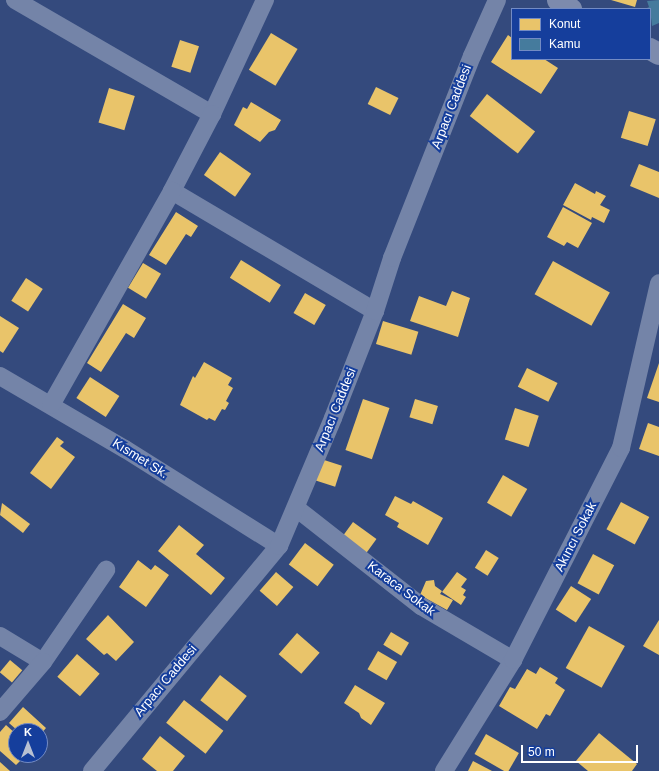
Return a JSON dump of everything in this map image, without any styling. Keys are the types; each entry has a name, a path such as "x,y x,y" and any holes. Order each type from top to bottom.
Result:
{"main road":[{"path":"558,0 570,8"}],"street":[{"path":"15,0 212,114"},
{"path":"51,405 172,191 212,114 265,0"},
{"name":"Arpacı Caddesi","path":"92,771 279,546 296,508 375,311 392,258 472,56 497,0"},
{"path":"172,191 375,311"},
{"name":"Akıncı Sokak","path":"444,771 513,660 621,448 659,283"},
{"name":"Kısmet Sk.","path":"0,376 51,405 279,546"},
{"name":"Karaca Sokak","path":"296,508 421,606 513,660"},
{"path":"0,712 42,662 106,570"},
{"path":"0,636 42,662"}],"building: Konut":[{"path":"611,0 637,0 635,7"},
{"path":"271,33 298,49 275,86 249,70"},
{"path":"508,35 511,37 511,60 546,60 558,68 541,94 491,62"},
{"path":"180,40 199,46 190,73 171,67"},
{"path":"376,87 398,98 390,115 368,104"},
{"path":"109,88 135,96 124,130 98,122"},
{"path":"487,94 535,132 518,154 470,116"},
{"path":"251,102 281,120 275,130 269,132 260,142 234,125 243,107 247,109"},
{"path":"629,111 656,119 648,146 621,138"},
{"path":"220,152 251,174 235,197 204,175"},
{"path":"639,164 659,172 659,198 630,186"},
{"path":"575,183 595,194 596,191 606,196 600,205 610,210 604,223 592,217 591,220 563,205"},
{"path":"563,207 592,223 578,248 567,242 564,246 547,237"},
{"path":"176,212 198,226 191,237 186,234 166,265 149,255"},
{"path":"241,260 281,285 270,303 230,278"},
{"path":"553,261 610,293 591,326 535,294"},
{"path":"143,263 161,274 146,299 128,288"},
{"path":"26,278 43,289 28,312 11,301"},
{"path":"452,291 470,298 458,337 410,321 419,296 446,306"},
{"path":"305,293 326,305 314,325 294,313"},
{"path":"123,304 146,318 134,338 126,333 101,372 87,363"},
{"path":"0,316 19,328 3,353 0,351"},
{"path":"383,321 418,332 411,355 376,344"},
{"path":"204,362 232,378 228,385 233,388 226,401 229,403 225,410 222,409 215,421 209,418 207,420 180,405 193,376 195,378"},
{"path":"659,363 659,402 647,398"},
{"path":"527,368 558,383 548,402 518,387"},
{"path":"90,377 119,396 106,417 76,398"},
{"path":"363,399 389,408 372,459 345,450"},
{"path":"415,399 438,406 432,424 409,417"},
{"path":"515,408 539,416 529,447 505,439"},
{"path":"648,423 659,427 659,456 639,449"},
{"path":"57,437 64,442 60,446 75,457 51,489 30,473"},
{"path":"321,459 342,466 335,487 314,480"},
{"path":"503,475 527,489 511,517 487,503"},
{"path":"395,496 411,504 413,501 443,518 428,545 397,527 399,523 385,515"},
{"path":"621,502 649,517 635,544 606,529"},
{"path":"2,503 30,524 23,533 0,515"},
{"path":"353,522 376,539 364,556 341,539"},
{"path":"179,525 204,545 196,554 225,578 211,595 158,551"},
{"path":"305,543 334,565 318,586 289,565"},
{"path":"486,550 499,558 488,576 475,568"},
{"path":"593,554 614,565 599,594 578,583"},
{"path":"138,560 151,570 155,565 169,575 146,607 119,587"},
{"path":"276,572 293,587 277,606 260,591"},
{"path":"457,572 467,579 461,587 466,590 463,595 466,597 461,605 442,592"},
{"path":"434,580 435,586 442,591 440,594 453,600 447,610 420,595 426,581"},
{"path":"571,586 591,599 576,623 556,609"},
{"path":"108,615 134,642 116,661 107,653 104,655 86,639"},
{"path":"659,620 659,655 643,646"},
{"path":"589,626 625,646 602,688 566,668"},
{"path":"391,632 409,643 401,656 383,645"},
{"path":"297,633 320,653 301,674 279,654"},
{"path":"378,651 397,662 387,680 368,669"},
{"path":"77,654 100,674 80,696 57,677"},
{"path":"10,660 22,670 12,683 0,672"},
{"path":"540,667 558,678 555,683 565,690 550,716 546,714 537,729 499,706 510,687 515,689 527,669 536,674"},
{"path":"220,675 247,696 227,721 200,700"},
{"path":"355,685 385,703 371,725 361,718 359,713 344,703"},
{"path":"184,700 223,731 206,754 166,723"},
{"path":"23,707 41,723 9,723"},
{"path":"6,725 8,727 8,758 0,751 0,732"},
{"path":"599,733 637,764 632,771 588,771 576,761"},
{"path":"486,734 519,753 509,771 504,771 474,754"},
{"path":"160,736 185,756 173,771 157,771 142,759"},
{"path":"473,761 492,771 468,771"},
{"path":"0,762 10,771 0,771"}],"building: Kamu":[{"path":"659,0 659,23 652,26 651,8 647,8 649,7 647,1"}]}
